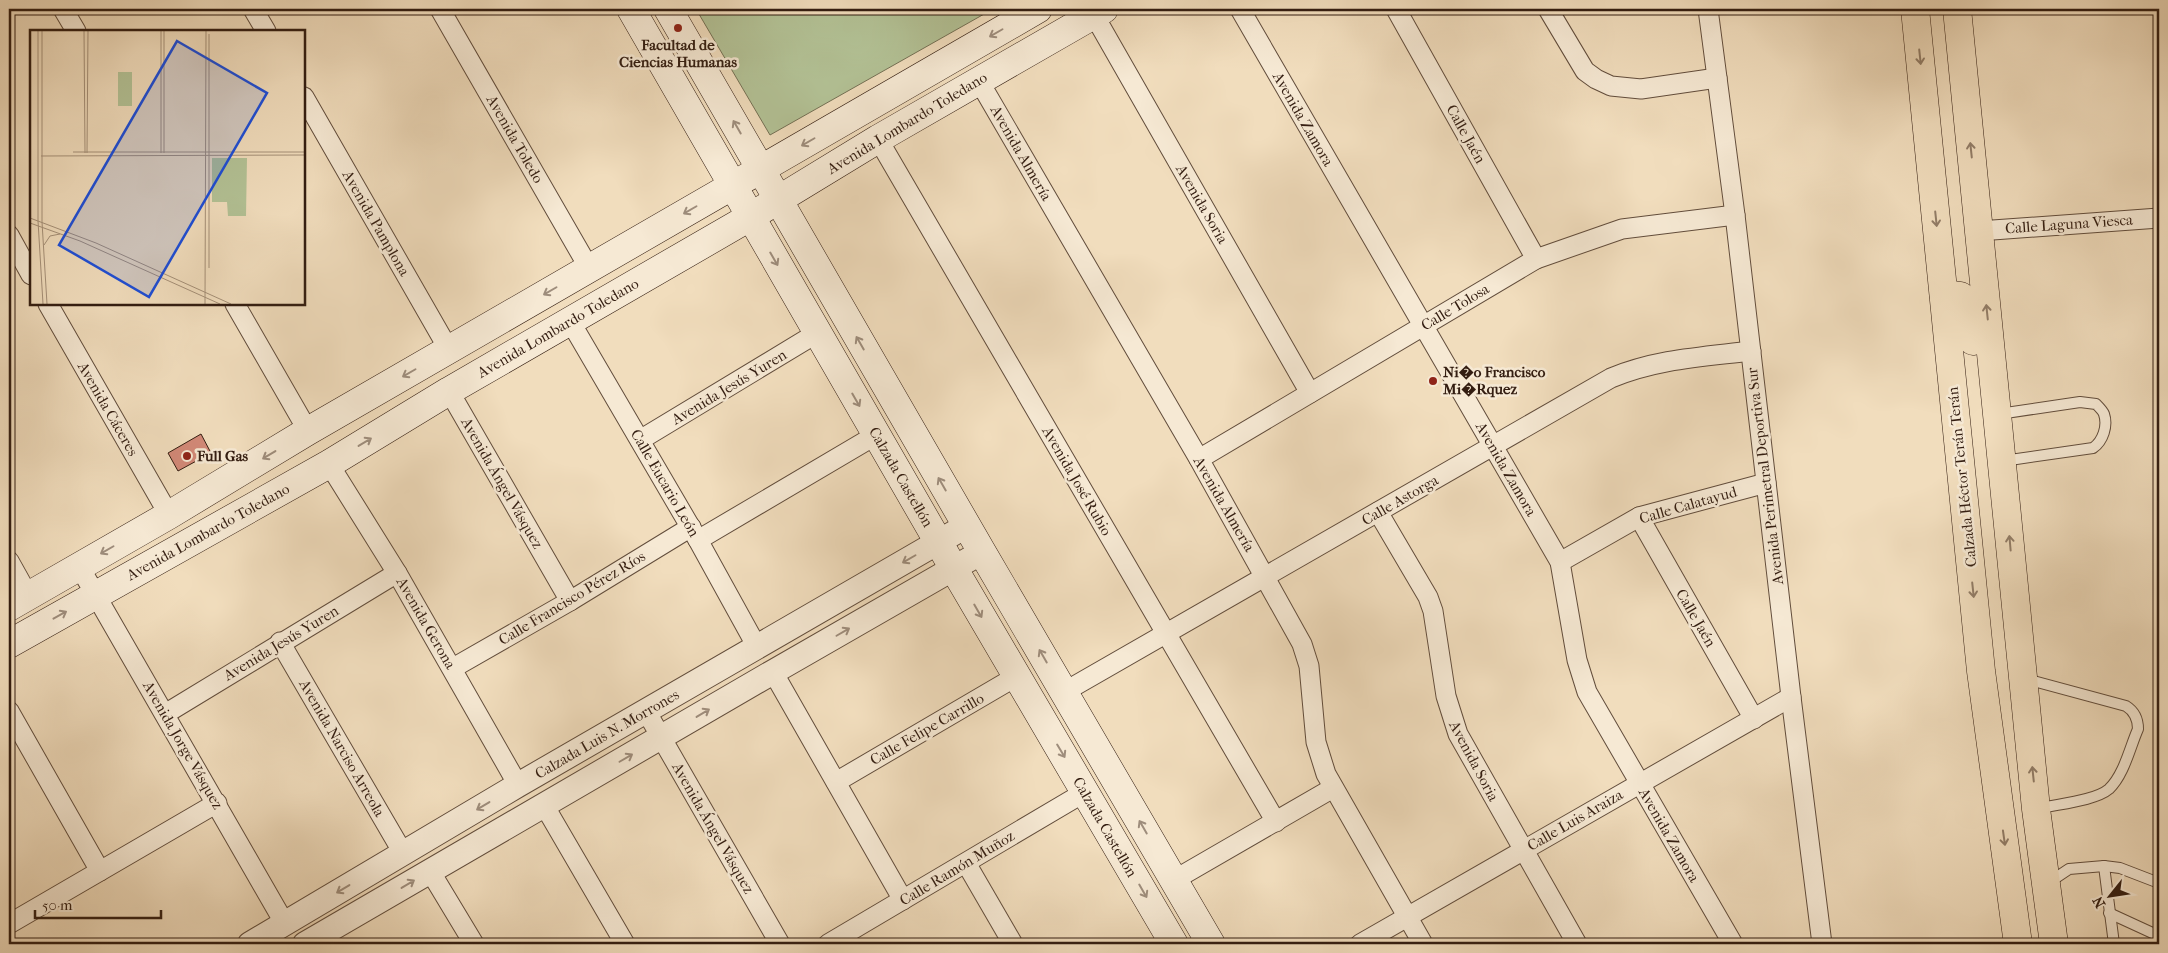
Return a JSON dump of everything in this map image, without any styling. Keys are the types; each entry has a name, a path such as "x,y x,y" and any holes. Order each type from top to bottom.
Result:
{"main road":[{"name":"Calzada Castellón","path":"631,9 876,435 1174,944"},
{"path":"668,9 966,526 1211,944"},
{"name":"Calzada Héctor Terán Terán","path":"1916,9 1978,640 2018,944"},
{"path":"1957,9 2036,809 2054,944"},
{"path":"19,601 169,515 308,431 1036,10 1045,19 1042,32 996,62 981,75 979,81"},
{"name":"Avenida Lombardo Toledano","path":"9,644 329,464 449,391 750,217 878,139 1097,11"},
{"path":"1944,295 1962,297 1968,310 1981,413 2007,508"},
{"path":"1978,640 1991,667 2007,795 2016,807 2036,809"}],"street":[{"path":"63,9 75,30"},
{"path":"253,9 265,30"},
{"name":"Avenida Toledo","path":"440,9 589,268"},
{"name":"Avenida Zamora","path":"1240,9 1560,562 1580,674 1587,692 1733,944"},
{"name":"Calle Jaén","path":"1396,9 1536,259"},
{"path":"1548,9 1585,71 1611,86 1624,89 1641,89 1717,78"},
{"path":"1700,9 1709,17"},
{"name":"Avenida Soria","path":"1097,11 1310,393"},
{"name":"Avenida Perimetral Deportiva Sur","path":"1709,17 1822,944"},
{"name":"Avenida Almería","path":"979,81 1266,577 1306,655 1319,758 1333,788 1423,944"},
{"name":"Avenida Pamplona","path":"305,99 449,350"},
{"name":"Avenida José Rubio","path":"878,139 1276,822"},
{"name":"Calle Tolosa","path":"1199,459 1536,259 1622,228 1734,215"},
{"name":"Calle Laguna Viesca","path":"1978,231 2159,218"},
{"path":"9,236 30,273"},
{"name":"Avenida Cáceres","path":"49,305 169,515"},
{"path":"236,305 308,431"},
{"name":"Calle Eucario León","path":"570,321 758,646"},
{"name":"Avenida Jesús Yuren","path":"640,440 817,333"},
{"name":"Calle Astorga","path":"1064,692 1612,378 1637,367 1751,351"},
{"name":"Avenida Ángel Vásquez","path":"449,391 570,600"},
{"name":"Calle Francisco Pérez Ríos","path":"452,668 570,600 876,435"},
{"name":"Avenida Gerona","path":"329,464 397,573 518,785"},
{"name":"Calle Calatayud","path":"1560,562 1639,518 1766,483"},
{"name":"Avenida Soria","path":"1378,512 1428,596 1433,611 1446,696 1455,727 1522,850 1577,944"},
{"name":"Calle Jaén","path":"1639,518 1754,719"},
{"name":"Calzada Luis N. Morrones","path":"250,944 518,785 966,526"},
{"name":"Calzada Luis N. Morrones","path":"307,944 982,552"},
{"path":"9,561 19,601"},
{"name":"Avenida Jorge Vásquez","path":"79,566 286,924"},
{"name":"Avenida Jesús Yuren","path":"165,714 280,642 397,573"},
{"name":"Avenida Narciso Arreola","path":"280,642 403,853"},
{"path":"773,672 903,900"},
{"name":"Calle Felipe Carrillo","path":"836,782 1017,676"},
{"name":"Calle Luis Araiza","path":"1360,944 1791,697"},
{"path":"9,711 100,871"},
{"name":"Avenida Ángel Vásquez","path":"646,711 780,944"},
{"path":"1174,880 1333,788"},
{"name":"Calle Ramón Muñoz","path":"828,944 854,938 903,900 1085,792"},
{"path":"9,924 217,803"},
{"path":"544,806 625,944"},
{"path":"966,863 1013,944"},
{"path":"430,871 474,944"}],"lane":[{"path":"1998,414 2080,402 2096,404 2104,413 2104,430 2100,443 2093,448 2002,461"},
{"path":"2023,678 2126,706 2134,712 2138,723 2138,729 2118,776 2108,790 2093,796 2036,809"},
{"path":"2104,866 2114,944"},
{"path":"2046,885 2069,869 2104,866 2120,868 2159,883"},
{"path":"2109,913 2159,936"}],"green space":[{"path":"696,9 993,9 770,135"}],"building":[{"name":"Full Gas","path":"201,434 211,453 178,471 168,453"}],"place":[{"name":"Facultad de Ciencias Humanas","path":"678,28"},
{"name":"Ni�o Francisco Mi�Rquez","path":"1433,381"},
{"name":"Full Gas","path":"187,456"}]}
